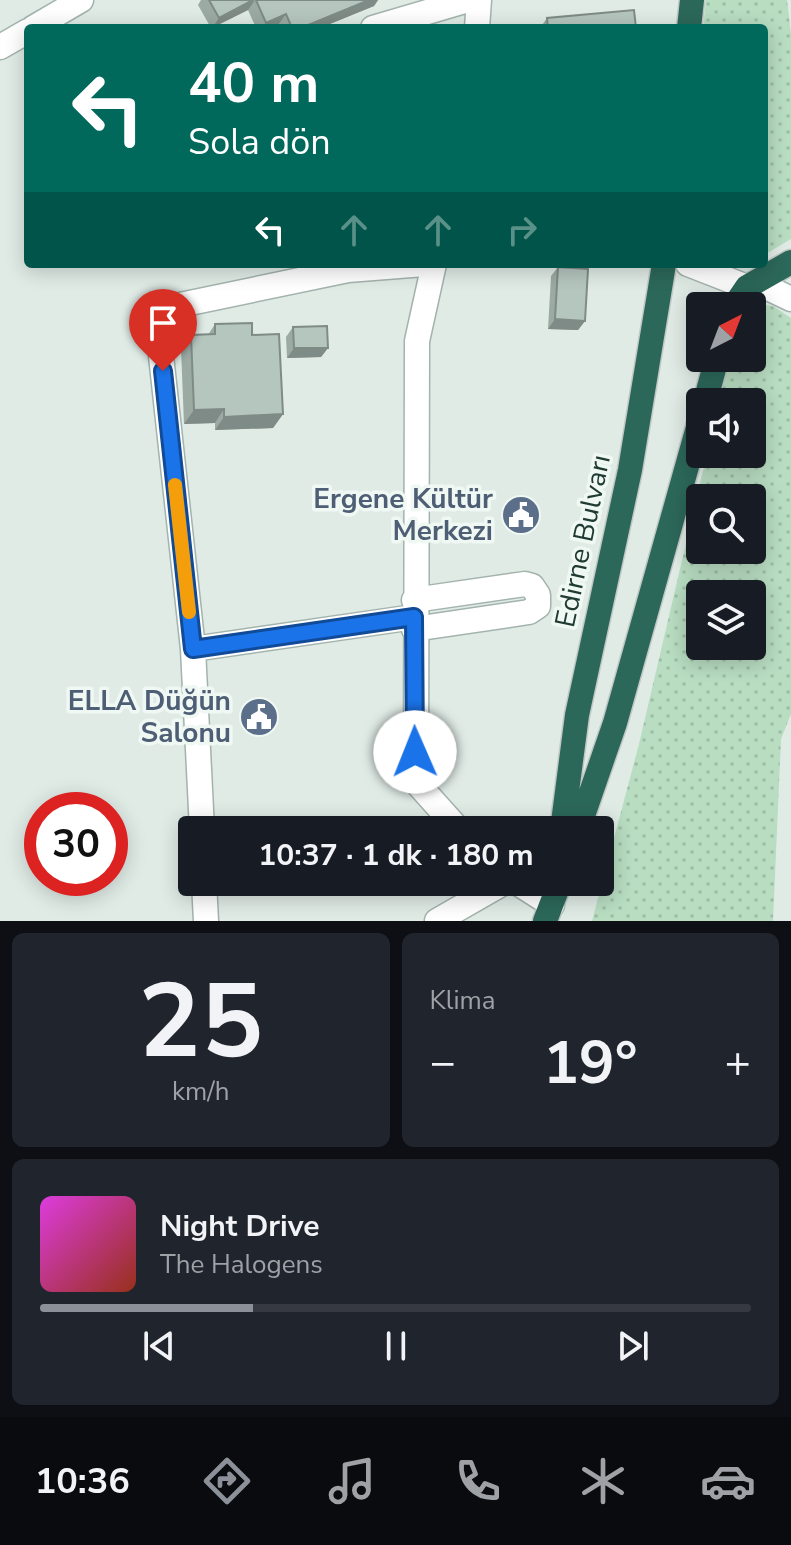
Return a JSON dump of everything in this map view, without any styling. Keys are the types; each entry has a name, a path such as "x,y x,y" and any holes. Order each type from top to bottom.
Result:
{"highway":[{"path":"689,24 692,0"},
{"path":"747,292 791,262"},
{"name":"Edirne Bulvarı","path":"564,816 577,715 630,470 663,268"},
{"path":"583,816 615,723 687,468"}],"street":[{"path":"39,24 81,0"},
{"path":"387,24 468,0"},
{"path":"477,24 479,0"},
{"path":"0,47 24,33"},
{"path":"201,816 193,649 156,310 348,270 373,268"},
{"path":"433,268 417,341 416,782 446,816"},
{"path":"695,268 734,292"},
{"path":"758,292 770,289 791,299"},
{"path":"193,649 414,616"},
{"path":"205,896 206,921"},
{"path":"437,921 481,896"}],"green space":[{"path":"706,0 787,0 791,34 791,239 768,253 768,24 703,24"},
{"path":"766,305 791,318 791,714 781,739 773,921 592,921 599,896 614,896 614,838 686,544 686,564 766,564 766,484 700,484 704,468 766,468 766,388 721,388 725,372 766,372"}],"building":[{"path":"209,0 253,0 219,18"},
{"path":"256,0 369,0 311,24 290,24 286,14 266,23"},
{"path":"634,10 636,24 548,24 547,18"},
{"path":"558,268 588,269 585,321 555,319"},
{"path":"252,323 252,335 279,334 283,414 224,417 224,409 194,410 191,335 215,334 215,324"},
{"path":"327,326 328,348 294,348 293,327"}],"slow traffic":[{"path":"175,485 189,612"}],"place":[{"name":"Ergene Kültür Merkezi","path":"521,515"},
{"name":"ELLA Düğün Salonu","path":"259,717"}],"route":[{"path":"163,371 193,649 414,617 415,752"}]}
